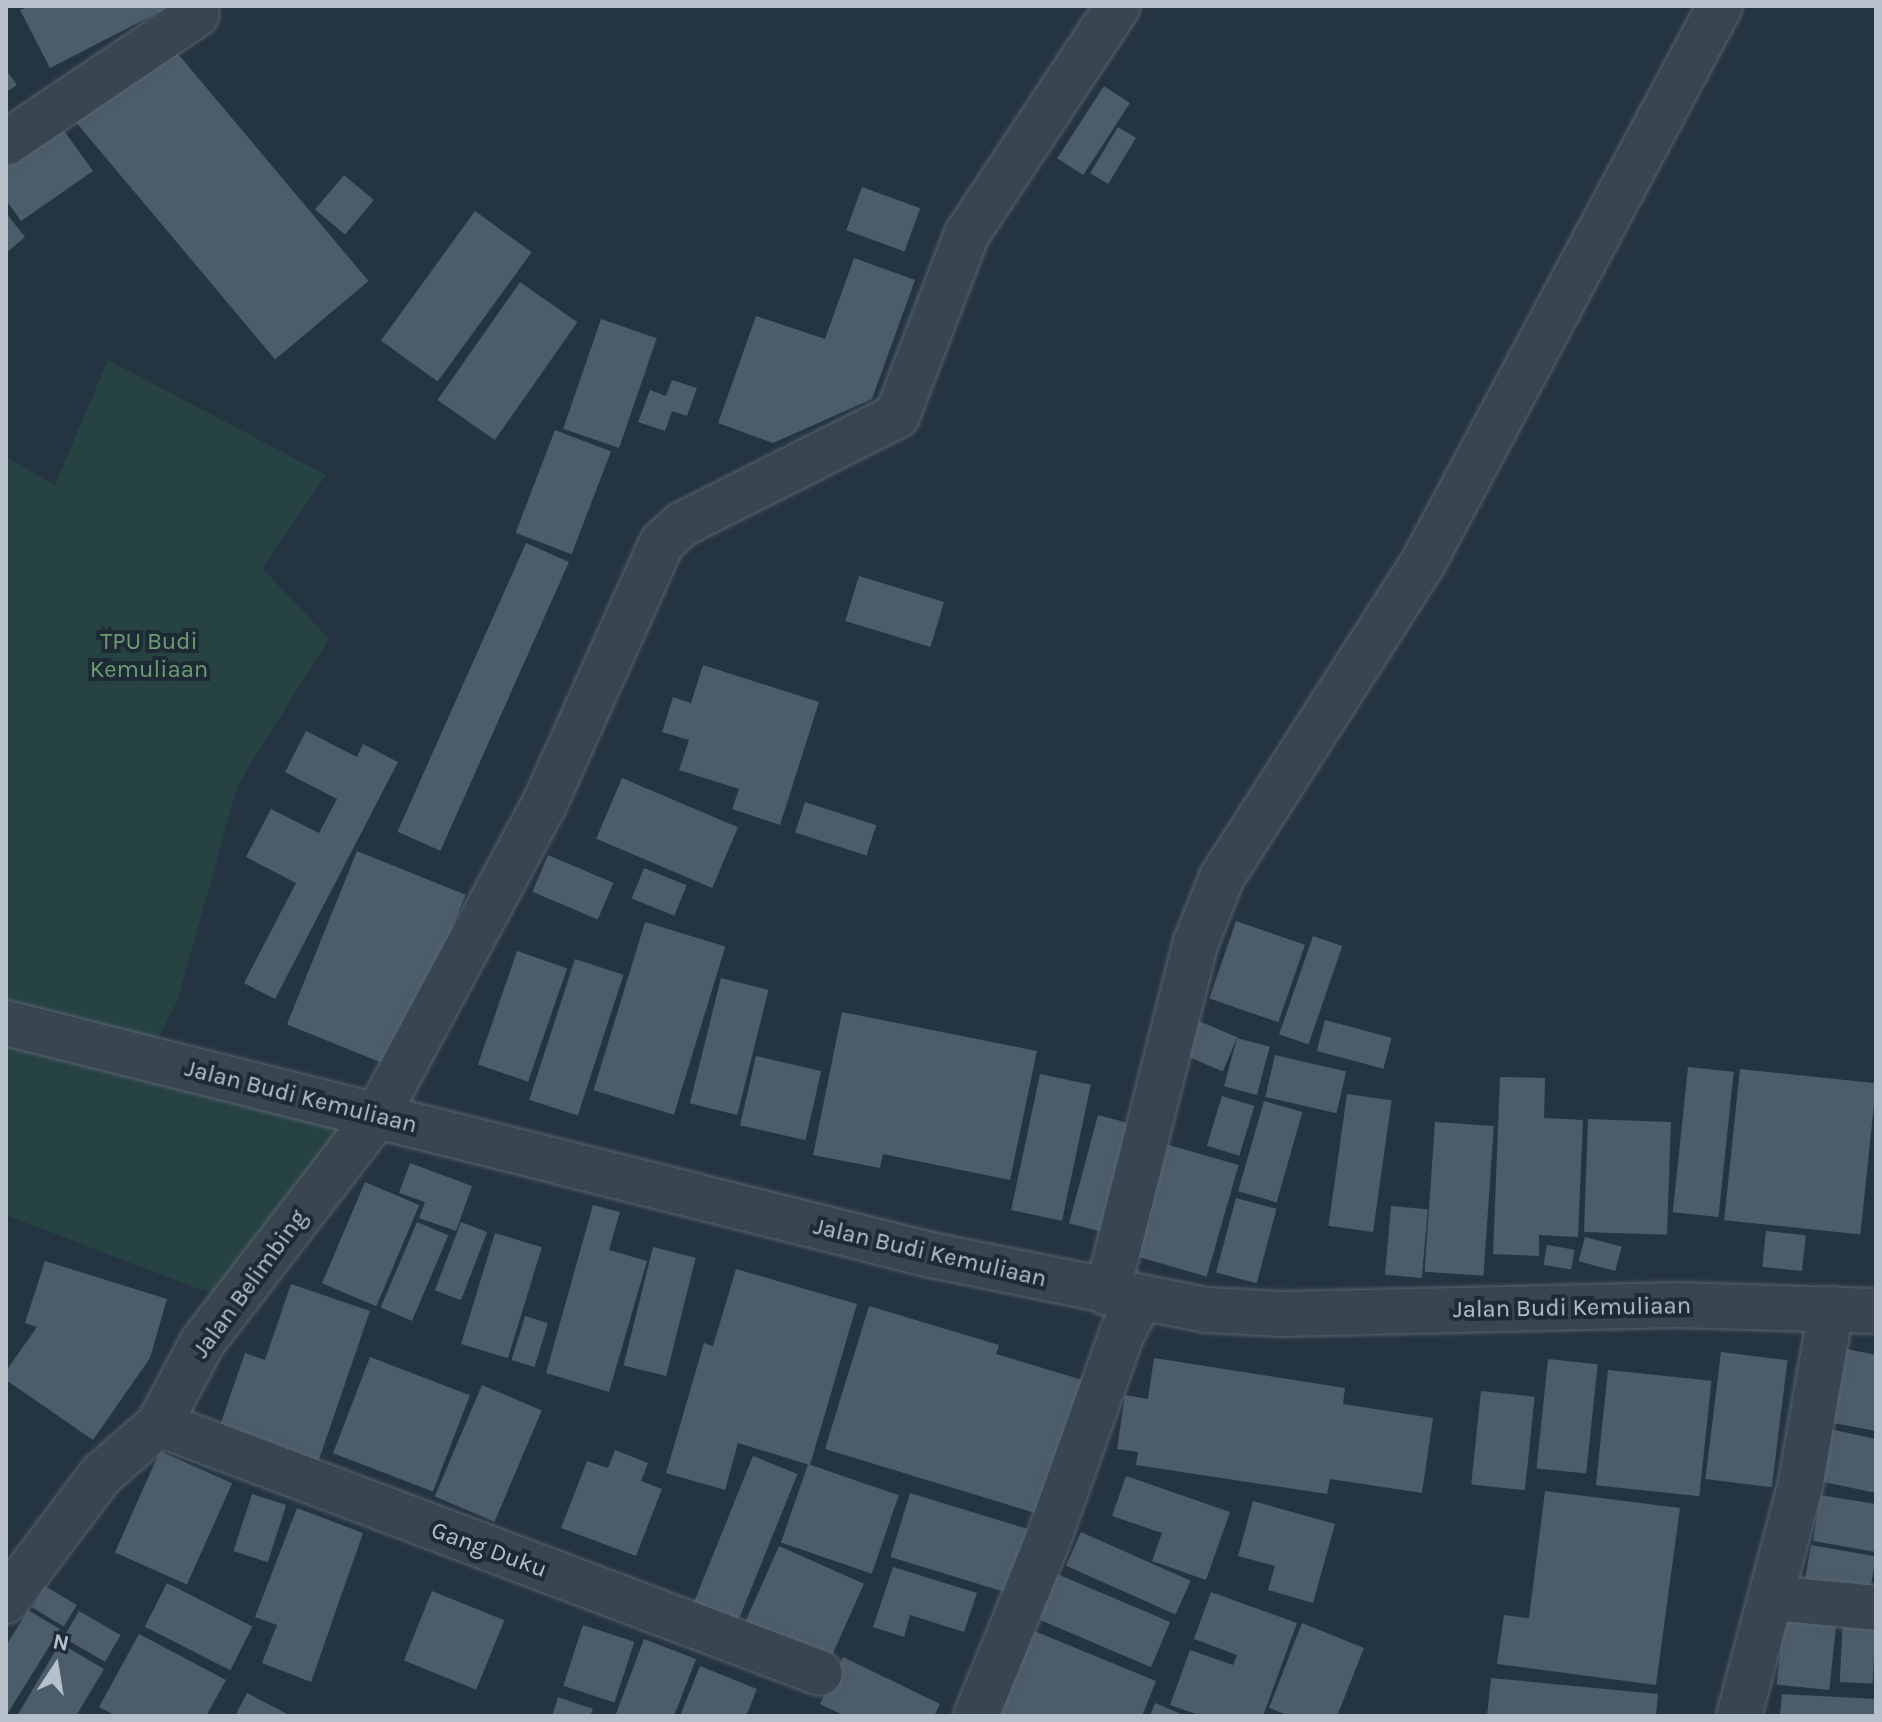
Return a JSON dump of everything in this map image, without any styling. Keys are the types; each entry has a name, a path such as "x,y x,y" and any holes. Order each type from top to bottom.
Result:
{"street":[{"name":"Jalan Belimbing","path":"8,1594 101,1475 159,1424 202,1343 377,1116 544,805 662,543 681,525 897,416 967,234 1118,6"},
{"path":"976,1716 1048,1540 1122,1333 1124,1296 1196,942 1222,877 1424,561 1720,6"},
{"path":"6,143 197,14"},
{"name":"Jalan Budi Kemuliaan","path":"6,1023 705,1200 1124,1296 1282,1314 1677,1305 1876,1311"},
{"path":"1739,1716 1800,1487 1831,1309"},
{"name":"Gang Duku","path":"159,1424 820,1673"},
{"path":"1771,1598 1876,1608"}],"green space":[{"name":"TPU Budi Kemuliaan","path":"108,360 326,475 262,568 329,639 238,784 177,1002 148,1058 354,1111 227,1300 6,1215 6,457 55,485"}],"building":[{"path":"29,6 163,6 165,9 50,68 20,10"},
{"path":"168,42 369,281 275,359 75,120"},
{"path":"6,70 17,85 6,92"},
{"path":"1104,86 1130,103 1083,175 1057,158"},
{"path":"57,121 93,171 21,221 6,200 6,156"},
{"path":"1118,127 1136,138 1108,184 1090,173"},
{"path":"344,175 374,200 345,235 315,209"},
{"path":"862,187 920,208 905,251 846,230"},
{"path":"475,211 532,252 438,382 381,340"},
{"path":"6,213 25,237 6,253"},
{"path":"854,258 915,280 872,399 773,443 718,423 756,316 825,339"},
{"path":"520,282 577,322 495,440 437,400"},
{"path":"601,319 657,338 619,448 563,429"},
{"path":"672,380 697,388 687,416 672,411 665,431 638,422 650,390 666,396"},
{"path":"555,430 611,452 572,554 516,533"},
{"path":"526,543 569,562 440,851 397,832"},
{"path":"859,576 944,602 930,647 845,621"},
{"path":"703,665 819,702 780,825 732,809 739,789 679,770 689,740 662,732 673,697 691,703"},
{"path":"306,731 357,757 363,744 398,762 275,999 244,983 296,883 246,857 271,809 319,833 337,799 285,772"},
{"path":"622,778 738,827 712,888 596,839"},
{"path":"805,802 876,825 866,856 795,832"},
{"path":"357,851 465,895 395,1068 287,1024"},
{"path":"548,855 613,883 598,920 532,892"},
{"path":"644,868 687,885 674,916 632,899"},
{"path":"1236,921 1305,945 1278,1022 1209,999"},
{"path":"645,922 725,947 674,1115 594,1090"},
{"path":"1313,936 1342,946 1308,1044 1279,1034"},
{"path":"517,951 567,968 528,1082 478,1064"},
{"path":"575,959 624,975 578,1116 529,1100"},
{"path":"721,978 769,990 737,1115 690,1103"},
{"path":"842,1012 1037,1051 1010,1180 883,1154 880,1168 813,1155"},
{"path":"1194,1019 1237,1037 1223,1071 1180,1053"},
{"path":"1325,1020 1392,1038 1383,1069 1317,1051"},
{"path":"1237,1038 1270,1047 1257,1095 1224,1086"},
{"path":"1275,1055 1346,1071 1336,1113 1265,1097"},
{"path":"756,1056 821,1071 805,1140 740,1125"},
{"path":"1688,1067 1734,1072 1718,1217 1673,1212"},
{"path":"1740,1069 1876,1083 1860,1234 1724,1220"},
{"path":"1040,1074 1091,1085 1062,1221 1011,1210"},
{"path":"1500,1077 1545,1078 1544,1118 1583,1120 1578,1237 1539,1235 1539,1256 1493,1254"},
{"path":"1347,1094 1392,1100 1373,1232 1328,1226"},
{"path":"1222,1096 1255,1106 1239,1156 1207,1146"},
{"path":"1264,1101 1302,1112 1277,1202 1238,1191"},
{"path":"1098,1115 1139,1126 1110,1234 1069,1223"},
{"path":"1588,1119 1671,1122 1667,1235 1584,1232"},
{"path":"1435,1122 1494,1126 1483,1276 1425,1272"},
{"path":"1155,1141 1239,1165 1207,1276 1123,1253"},
{"path":"410,1163 472,1186 456,1231 419,1218 425,1202 399,1193"},
{"path":"365,1182 419,1205 376,1306 322,1283"},
{"path":"1236,1198 1277,1209 1257,1283 1216,1272"},
{"path":"593,1205 620,1212 609,1250 647,1261 609,1392 546,1373"},
{"path":"1391,1206 1428,1209 1422,1278 1385,1275"},
{"path":"417,1222 448,1235 412,1321 381,1308"},
{"path":"461,1222 487,1232 461,1300 435,1290"},
{"path":"1766,1231 1806,1235 1802,1271 1762,1267"},
{"path":"495,1233 542,1247 508,1358 461,1344"},
{"path":"1585,1237 1622,1247 1615,1271 1579,1261"},
{"path":"1547,1245 1575,1250 1571,1270 1544,1265"},
{"path":"653,1247 696,1258 666,1376 623,1365"},
{"path":"45,1261 167,1299 150,1358 93,1440 6,1380 6,1371 37,1327 25,1323"},
{"path":"736,1269 857,1304 810,1465 738,1443 725,1490 666,1473 704,1343 713,1346"},
{"path":"291,1284 370,1311 316,1468 217,1434 245,1353 265,1360"},
{"path":"869,1306 999,1345 996,1354 1089,1382 1048,1517 825,1449"},
{"path":"525,1316 548,1323 535,1367 512,1360"},
{"path":"1847,1349 1876,1355 1876,1431 1833,1423"},
{"path":"1721,1352 1788,1360 1772,1487 1705,1479"},
{"path":"370,1357 470,1395 433,1492 333,1453"},
{"path":"1154,1358 1345,1388 1343,1404 1433,1418 1422,1493 1330,1479 1327,1494 1136,1465 1138,1452 1117,1449 1125,1395 1148,1399"},
{"path":"1548,1359 1598,1364 1586,1474 1537,1468"},
{"path":"1608,1370 1711,1381 1699,1496 1596,1485"},
{"path":"482,1385 542,1410 495,1522 435,1496"},
{"path":"1481,1391 1535,1397 1525,1490 1471,1484"},
{"path":"1830,1429 1876,1439 1876,1493 1819,1481"},
{"path":"615,1450 648,1463 641,1481 662,1489 636,1556 561,1528 587,1461 608,1468"},
{"path":"160,1451 232,1483 187,1585 115,1552"},
{"path":"753,1456 798,1474 735,1629 690,1611"},
{"path":"808,1464 899,1495 872,1574 781,1542"},
{"path":"1126,1476 1230,1512 1206,1580 1152,1561 1162,1533 1112,1516"},
{"path":"1545,1491 1680,1508 1656,1685 1497,1664 1504,1615 1529,1618"},
{"path":"910,1493 1032,1530 1013,1594 890,1557"},
{"path":"252,1494 286,1505 268,1562 233,1551"},
{"path":"1820,1495 1876,1504 1876,1552 1813,1541"},
{"path":"1253,1501 1335,1524 1313,1603 1268,1590 1275,1566 1238,1556"},
{"path":"297,1508 363,1533 311,1682 262,1663 277,1625 255,1617"},
{"path":"1081,1532 1191,1581 1176,1615 1066,1566"},
{"path":"1811,1545 1876,1556 1868,1600 1803,1588"},
{"path":"779,1546 864,1584 827,1666 742,1628"},
{"path":"893,1567 977,1593 964,1632 910,1615 904,1637 873,1627"},
{"path":"1057,1574 1170,1622 1151,1667 1038,1619"},
{"path":"167,1583 253,1627 230,1670 145,1627"},
{"path":"45,1586 77,1605 64,1626 32,1607"},
{"path":"432,1591 504,1620 476,1690 404,1661"},
{"path":"1211,1592 1297,1623 1263,1716 1202,1716 1170,1705 1190,1650 1233,1665 1237,1655 1194,1639"},
{"path":"1785,1605 1838,1611 1829,1690 1777,1685"},
{"path":"28,1610 60,1629 6,1716 6,1646"},
{"path":"79,1611 121,1635 105,1662 64,1638"},
{"path":"1843,1618 1876,1620 1873,1684 1840,1682"},
{"path":"1302,1623 1364,1648 1337,1716 1290,1716 1269,1708"},
{"path":"583,1625 634,1642 615,1703 563,1686"},
{"path":"1032,1630 1156,1681 1142,1716 996,1716"},
{"path":"139,1634 226,1680 206,1716 116,1716 99,1707"},
{"path":"644,1639 696,1659 674,1716 616,1714"},
{"path":"60,1643 104,1669 76,1716 17,1716"},
{"path":"843,1657 940,1704 934,1716 845,1716 820,1704"},
{"path":"700,1666 757,1689 746,1716 680,1716"},
{"path":"1491,1678 1658,1694 1656,1716 1487,1716"},
{"path":"247,1693 291,1716 235,1716"},
{"path":"1782,1694 1876,1699 1876,1716 1780,1716"},
{"path":"558,1697 593,1709 590,1716 552,1716"},
{"path":"1155,1703 1186,1716 1150,1716"}]}
